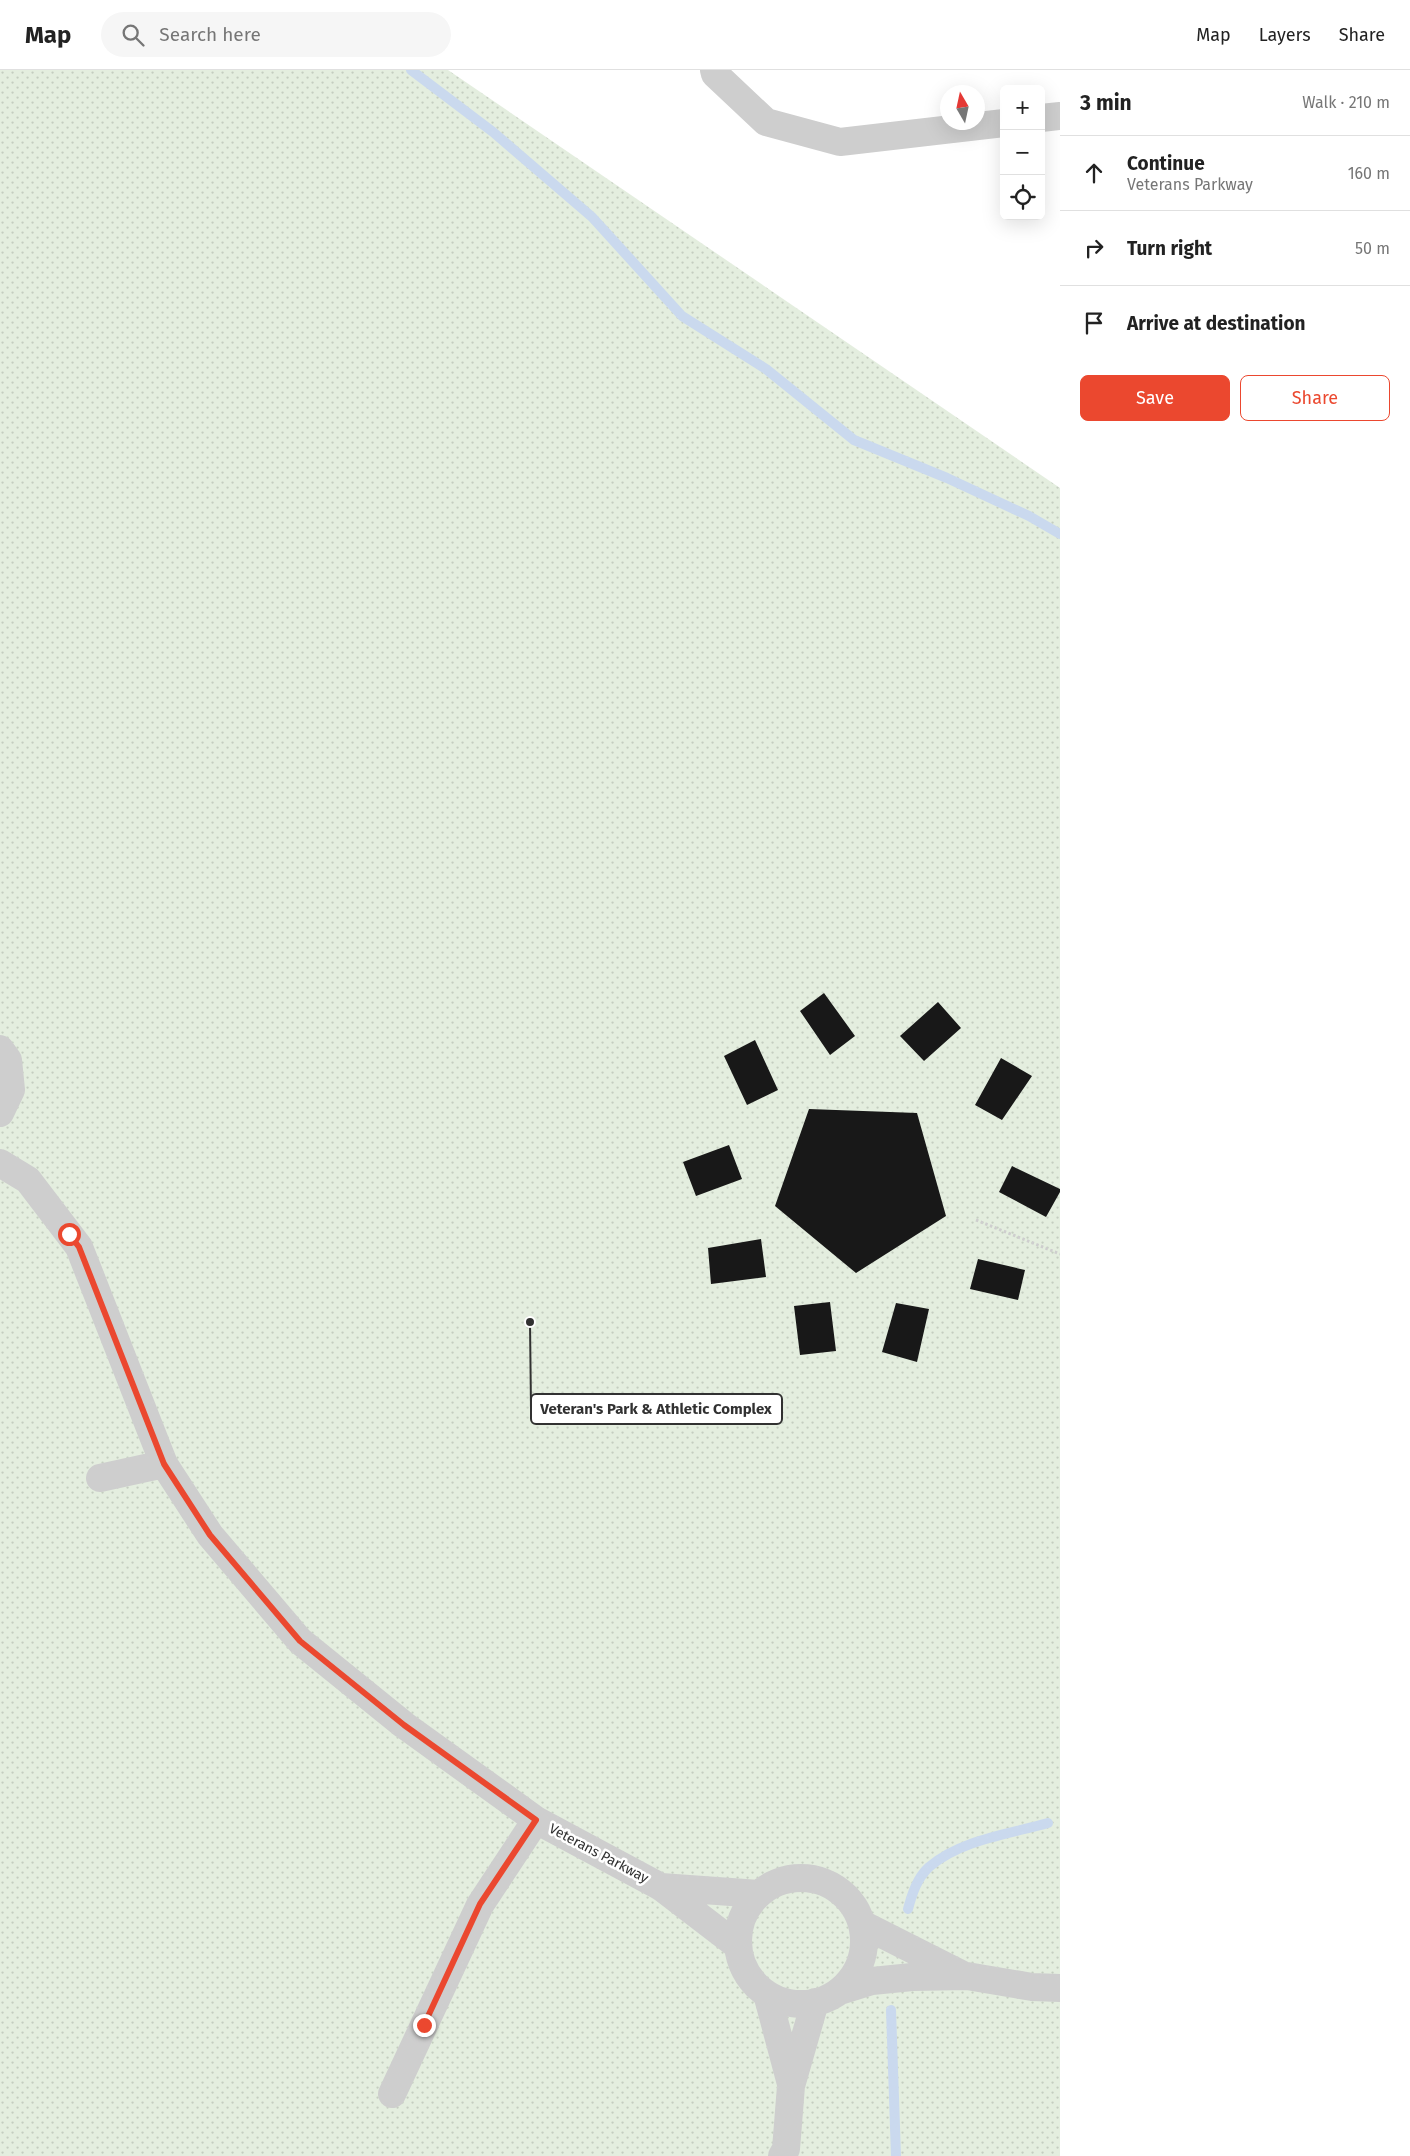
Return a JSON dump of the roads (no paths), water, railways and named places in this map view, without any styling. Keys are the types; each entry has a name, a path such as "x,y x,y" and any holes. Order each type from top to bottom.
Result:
{"street":[{"path":"714,70 715,74 766,122 840,142 1000,123"},
{"path":"1045,118 1060,116"},
{"path":"0,1049 8,1060 11,1090 0,1113"},
{"name":"Veterans Parkway","path":"0,1163 28,1180 79,1247 164,1464 210,1535 300,1641 404,1725 536,1820 661,1886 738,1946"},
{"path":"100,1478 164,1464"},
{"path":"392,2094 480,1904 536,1820"},
{"path":"840,1991 849,1982 861,1961 864,1943 862,1924 851,1902 842,1892 819,1880 794,1878 769,1886 749,1905 742,1918 738,1932 738,1946 747,1974 756,1985 767,1994 790,2003 815,2002 828,1998 840,1991 872,1981 912,1977 967,1976 1032,1987 1060,1988"},
{"name":"Veterans Parkway","path":"661,1886 759,1894"},
{"path":"862,1924 967,1976"},
{"path":"767,1994 792,2086"},
{"path":"782,2156 786,2149 792,2086 815,2002"}],"waterway":[{"path":"411,70 493,132 592,217 682,316 766,369 854,440 947,478 1029,516 1060,534"},
{"path":"908,1909 913,1892 921,1876 941,1858 970,1844 1048,1823"},
{"path":"891,2010 896,2156"}],"place":[{"name":"Veteran's Park & Athletic Complex","path":"530,1322"}]}
